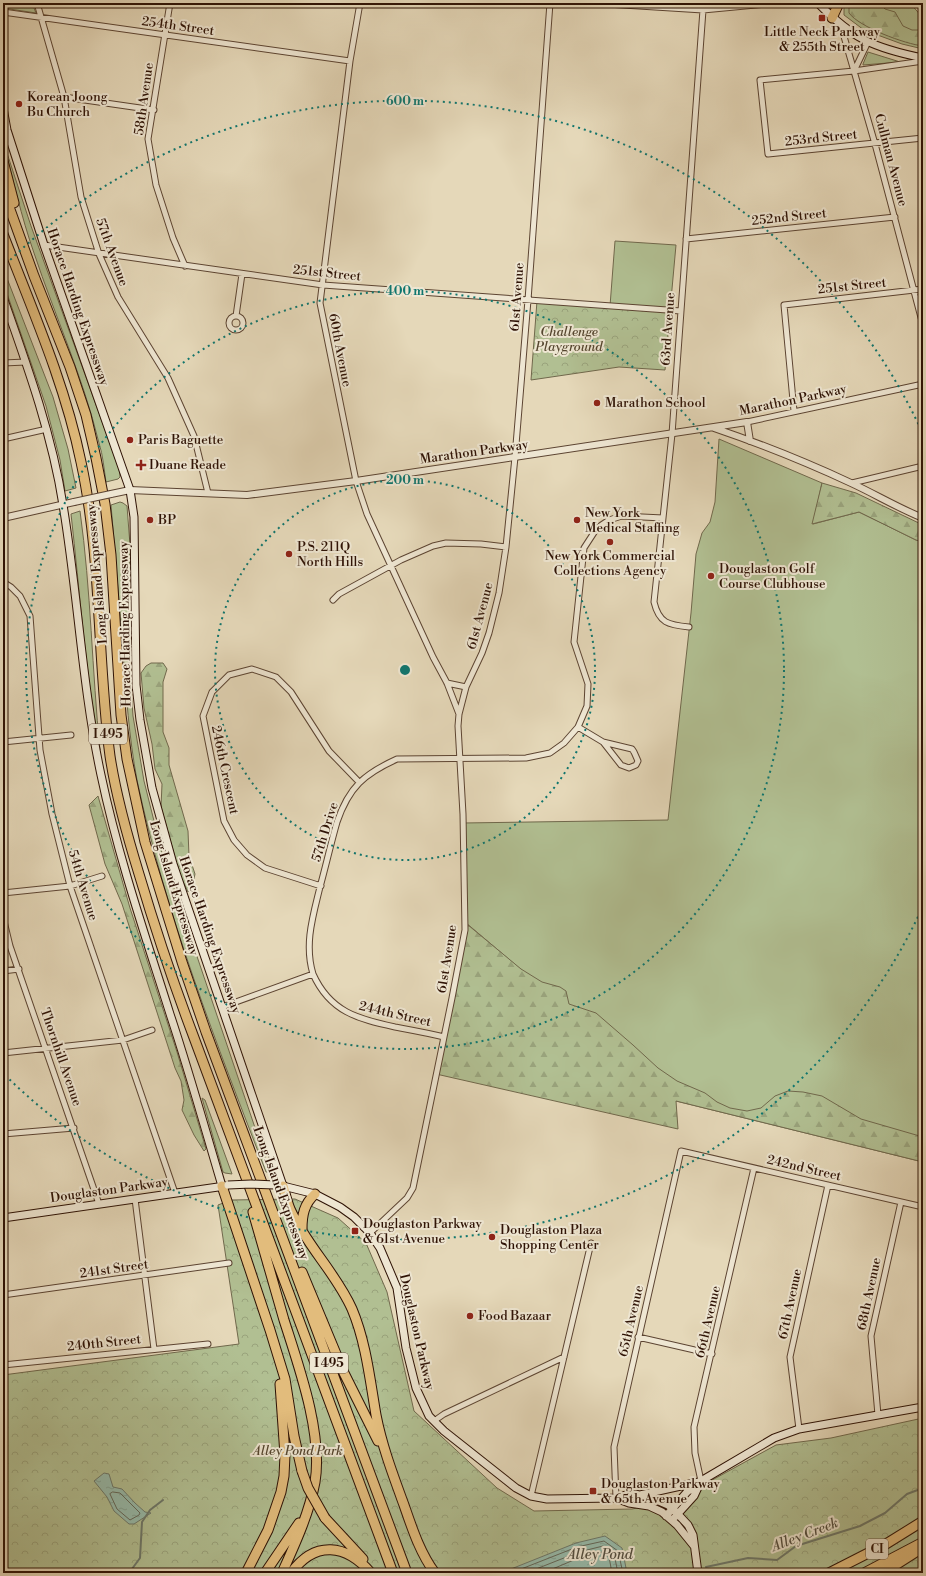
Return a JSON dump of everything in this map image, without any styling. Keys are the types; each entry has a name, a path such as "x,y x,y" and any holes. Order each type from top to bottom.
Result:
{"highway":[{"path":"832,18 839,3"},
{"path":"3,161 34,276"},
{"name":"Long Island Expressway","path":"3,190 34,276 70,367 86,415 96,458 105,504 111,555 121,715 127,759 145,842 182,962 206,1032 252,1152 407,1573"},
{"name":"Long Island Expressway","path":"3,234 57,374 71,420 81,461 90,506 95,552 105,714 119,802 133,854 168,966 394,1573"},
{"path":"252,1152 339,1362 388,1462"},
{"path":"238,1157 311,1413 315,1436 317,1461 315,1482 299,1534 282,1573"},
{"path":"279,1185 302,1230 343,1290 352,1310 364,1350 376,1417 388,1462 414,1533 422,1551 435,1573"},
{"path":"225,1186 285,1379 294,1436 302,1471 316,1503 325,1518 374,1573"},
{"path":"302,1230 302,1217 306,1205 315,1194"},
{"path":"246,1573 268,1530 281,1492 284,1476 280,1379 270,1330"},
{"path":"265,1573 307,1511"},
{"name":"CI","path":"829,1573 886,1544 923,1521"},
{"path":"414,1533 425,1551 443,1573"},
{"name":"CI","path":"864,1573 923,1542"},
{"path":"883,1573 923,1548"},
{"path":"291,1573 296,1566 308,1556 328,1550 350,1554 363,1564 371,1573"}],"main road":[{"path":"818,3 841,26 868,42 894,52 923,58"},
{"name":"Horace Harding Expressway","path":"3,108 7,130 44,245 130,490 134,517 136,685 144,749 152,788 169,851 222,1006 279,1185"},
{"path":"3,297 26,362 47,429 63,504 93,732 108,811 128,880 225,1186"},
{"name":"Douglaston Parkway","path":"3,1218 225,1186 251,1184 279,1185 315,1194 340,1207 354,1217 370,1233 380,1248 395,1282 406,1348 416,1388 425,1409 444,1431 516,1488 531,1496 547,1499 616,1498 629,1494 640,1495 654,1499 676,1511"},
{"name":"Douglaston Parkway","path":"640,1495 701,1482 774,1438 799,1429 923,1407"},
{"name":"Douglaston Parkway","path":"616,1498 629,1503 649,1506 669,1518 694,1496 701,1482"},
{"path":"676,1511 688,1525 693,1535 698,1573"},
{"path":"669,1518 694,1546"}],"street":[{"name":"57th Avenue","path":"37,3 64,97 81,197 99,254 118,297 168,378 194,436 208,493"},
{"name":"58th Avenue","path":"170,3 164,35 154,110 148,139 156,185 173,238 185,266"},
{"name":"60th Avenue","path":"360,3 350,62 320,303 356,481 372,526 392,566 433,657 447,683 459,714"},
{"name":"61st Avenue","path":"370,1233 403,1203 411,1194 413,1188 465,930 461,758 458,726 459,714 466,687 489,633 506,547 528,300 550,3"},
{"path":"591,3 703,10 776,3"},
{"name":"63rd Avenue","path":"689,627 673,626 663,621 657,613 654,602 672,434 703,10"},
{"name":"254th Street","path":"3,12 350,62"},
{"name":"Cullman Avenue","path":"841,26 875,144 923,325"},
{"path":"854,71 868,42"},
{"path":"854,71 923,61"},
{"name":"253rd Street","path":"854,71 760,80 768,154 923,138"},
{"path":"64,97 154,110"},
{"name":"252nd Street","path":"686,239 895,217"},
{"name":"251st Street","path":"44,245 323,285 681,311"},
{"path":"236,316 242,274"},
{"name":"251st Street","path":"794,411 784,305 923,290"},
{"path":"3,363 26,362"},
{"name":"Marathon Parkway","path":"3,518 130,490 247,495 356,481 747,422 923,384"},
{"path":"747,422 750,441"},
{"path":"713,427 775,450 852,483 904,510 923,518"},
{"path":"3,439 47,429"},
{"path":"852,483 923,466"},
{"name":"57th Drive","path":"313,974 309,956 309,939 337,822 342,805 350,792 359,782 378,768 397,759 526,758 550,753 564,743 578,727 587,706 588,698 588,684 574,642 584,548 597,528 609,520 622,516 663,518"},
{"path":"333,600 339,594 433,546 446,543 481,544 506,547"},
{"name":"54th Avenue","path":"3,582 11,587 20,596 30,616 39,739 52,814 70,886 175,1193"},
{"name":"246th Crescent","path":"321,886 266,868 247,855 234,840 224,821 203,716 212,692 229,675 252,669 276,678 291,692 329,751 359,782"},
{"path":"447,683 466,687"},
{"path":"578,727 603,742 632,749 638,761 633,767 629,768 625,766 616,759 603,742"},
{"path":"3,742 71,735"},
{"path":"3,893 70,886 102,876"},
{"name":"Thornhill Avenue","path":"3,917 10,946 47,1049 99,1204"},
{"path":"3,971 19,969"},
{"path":"222,1006 313,974"},
{"name":"244th Street","path":"313,974 328,996 341,1008 354,1016 367,1021 444,1037"},
{"path":"3,1053 123,1040 152,1030"},
{"path":"3,1134 74,1128"},
{"name":"242nd Street","path":"680,1151 923,1207"},
{"name":"65th Avenue","path":"616,1498 614,1447 680,1151"},
{"name":"66th Avenue","path":"701,1482 695,1453 694,1427 754,1168"},
{"name":"67th Avenue","path":"799,1429 790,1357 828,1185"},
{"path":"135,1199 154,1349"},
{"name":"68th Avenue","path":"878,1415 871,1336 901,1202"},
{"path":"531,1496 591,1243"},
{"name":"241st Street","path":"3,1295 229,1263"},
{"path":"638,1337 712,1354"},
{"name":"240th Street","path":"3,1365 208,1344"},
{"path":"434,1421 444,1414 564,1357"}],"green space":[{"path":"3,3 32,3 36,13 3,8"},
{"path":"844,3 910,3 923,18 923,49 902,44 864,30 844,15"},
{"path":"849,3 879,3 885,9 895,12 903,26 912,30 923,30 923,46 905,42 862,24 849,13"},
{"path":"868,52 900,62 863,65"},
{"path":"3,141 31,226 119,468 120,477 118,479 106,482 102,452 85,394 29,239"},
{"path":"615,241 676,245 670,311 610,306"},
{"path":"3,268 53,397 68,449 76,488 65,491 60,460 46,406 3,282"},
{"name":"Challenge Playground","path":"537,301 670,311 665,370 619,367 531,380"},
{"path":"719,439 822,483 813,524 859,512 923,542 923,1162 676,1101 465,922 463,823 668,820 691,613 696,554 702,533 710,522 715,502"},
{"path":"822,483 856,493 923,525 923,542 859,512 812,524"},
{"path":"120,502 127,506 130,545 128,646 133,716 144,781 162,853 270,1172 266,1172 229,1076 177,929 162,880 137,780 128,715 111,505"},
{"path":"80,511 87,571 100,750 90,691 71,514"},
{"path":"151,663 163,663 167,669 163,682 163,732 169,748 169,765 188,831 189,856 195,874 192,888 188,892 180,875 161,807 162,784 155,769 152,744 144,708 141,673 146,666"},
{"path":"98,796 130,908 177,1052 206,1149 204,1151 194,1135 182,1110 184,1100 181,1081 175,1068 122,904 105,864 89,805"},
{"path":"468,925 521,969 542,982 560,987 566,991 569,1004 596,1013 658,1068 677,1081 705,1093 717,1102 730,1108 747,1111 761,1108 775,1096 788,1091 822,1096 861,1119 923,1137 923,1162 676,1101 678,1129 436,1074"},
{"path":"202,1098 205,1100 232,1174 223,1172"},
{"name":"Alley Pond Park","path":"295,1199 338,1218 366,1243 387,1292 414,1411 497,1488 534,1511 632,1509 674,1501 776,1445 831,1438 923,1418 923,1573 3,1573 3,1375 239,1344 218,1205 231,1200"}],"water":[{"path":"104,1473 109,1474 113,1487 122,1489 145,1512 151,1513 134,1524 129,1524 114,1511 107,1497 94,1481"},
{"name":"Alley Pond","path":"605,1536 622,1548 627,1573 506,1573 506,1571 576,1543"}],"waterway":[{"name":"Alley Creek","path":"706,1567 748,1558 777,1560 796,1546 860,1526 885,1513 907,1494 923,1488"},
{"name":"Alley Creek","path":"129,1573 140,1558 142,1522 150,1510 163,1500"},
{"name":"Alley Creek","path":"682,1573 688,1570"}],"place":[{"name":"Little Neck Parkway & 255th Street","path":"822,18"},
{"name":"Korean Joong Bu Church","path":"19,104"},
{"name":"Marathon School","path":"597,403"},
{"name":"Paris Baguette","path":"130,440"},
{"name":"Duane Reade","path":"141,465"},
{"name":"BP","path":"150,520"},
{"name":"New York Medical Staffing","path":"577,520"},
{"name":"New York Commercial Collections Agency","path":"610,542"},
{"name":"P.S. 211Q North Hills","path":"289,554"},
{"name":"Douglaston Golf Course Clubhouse","path":"711,576"},
{"name":"Douglaston Parkway & 61st Avenue","path":"355,1231"},
{"name":"Douglaston Plaza Shopping Center","path":"492,1237"},
{"name":"Food Bazaar","path":"470,1316"},
{"name":"Douglaston Parkway & 65th Avenue","path":"593,1491"}]}
